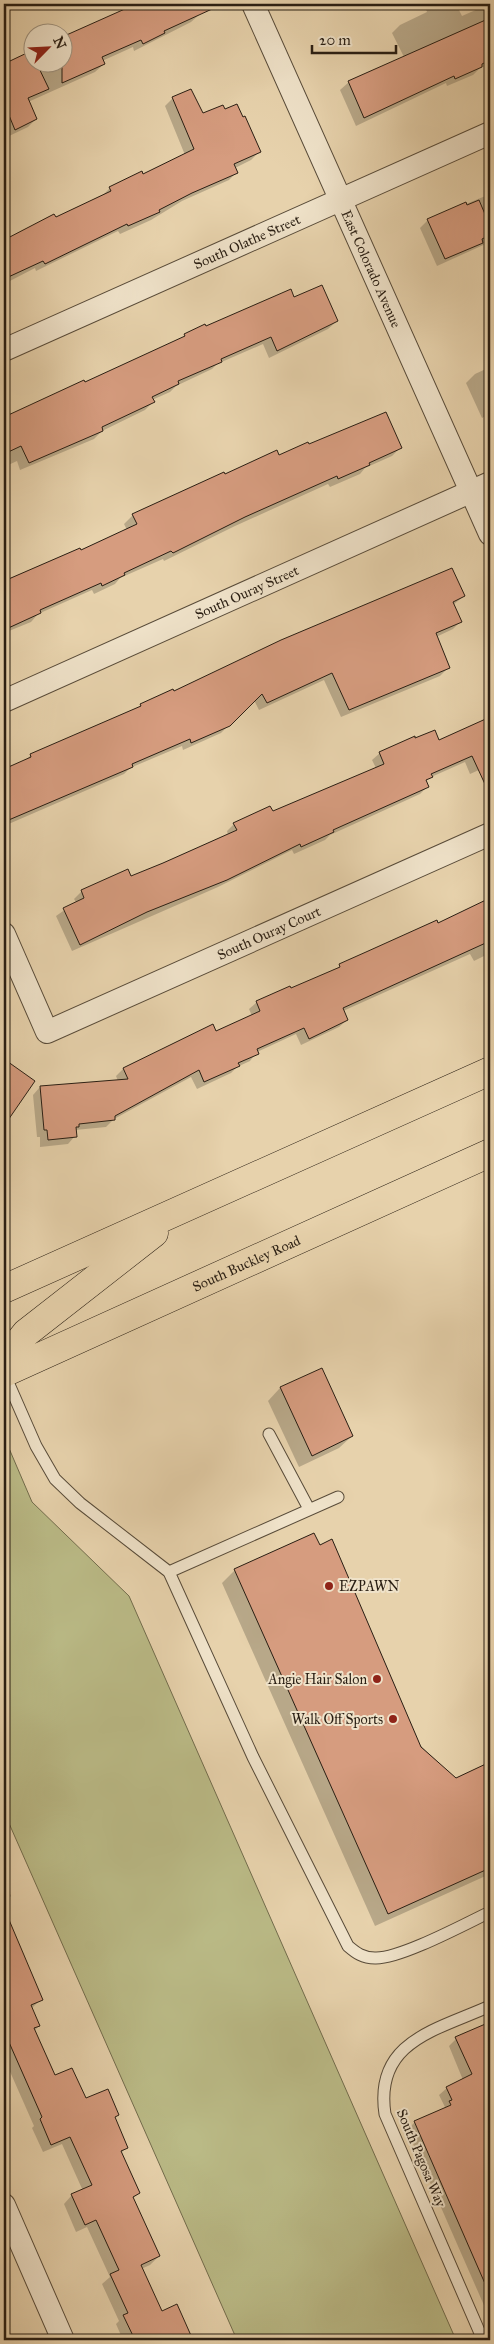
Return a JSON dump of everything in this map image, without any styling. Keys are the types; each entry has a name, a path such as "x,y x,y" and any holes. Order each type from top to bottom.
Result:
{"main road":[{"path":"4,1289 490,1071"},
{"name":"South Buckley Road","path":"4,1373 490,1154"},
{"path":"4,1373 13,1349 26,1333 189,1206"}],"street":[{"name":"East Colorado Avenue","path":"253,4 340,200 481,487 490,534"},
{"name":"South Olathe Street","path":"4,350 490,132"},
{"name":"South Ouray Street","path":"4,701 481,487"},
{"name":"South Ouray Court","path":"4,934 47,1032 490,834"},
{"path":"4,2205 64,2340"}],"lane":[{"path":"4,1373 36,1446 55,1479 86,1508 169,1572 253,1757 348,1946 358,1955 375,1958 396,1954 490,1912"},
{"path":"269,1434 310,1509"},
{"path":"169,1572 338,1497"},
{"name":"South Pagosa Way","path":"483,2340 385,2114 382,2095 386,2075 396,2057 410,2042 490,2006"}],"green space":[{"path":"4,1444 8,1446 32,1502 129,1596 456,2340 237,2340 4,1812"}],"building":[{"path":"136,4 223,4 164,31 165,33 143,44 141,40 102,57 105,64 62,83 62,72 72,72 72,33"},
{"path":"490,18 490,60 482,64 482,67 455,79 454,76 364,118 348,81"},
{"path":"4,47 10,61 22,55 22,72 41,72 49,89 28,98 37,119 15,130 6,108 4,109"},
{"path":"191,89 203,113 223,105 225,109 237,104 243,117 245,116 261,152 234,164 238,173 192,193 159,210 160,212 128,226 127,224 45,264 43,261 4,279 4,240 54,214 56,217 111,191 109,187 142,171 143,174 194,149 172,97"},
{"path":"479,200 490,226 490,235 482,239 483,243 445,259 427,219 466,202 467,205"},
{"path":"322,285 338,321 277,351 271,337 221,359 222,362 178,381 179,384 152,397 155,402 102,427 103,431 29,463 21,446 4,454 4,417 185,336 184,334 205,324 206,326 291,289 294,297"},
{"path":"386,412 402,448 369,463 370,465 338,479 337,476 245,517 173,553 171,551 124,573 125,575 102,586 101,583 40,610 41,613 4,630 4,581 80,548 81,550 137,524 132,514 224,472 225,474 277,450 279,455 308,442 309,444"},
{"path":"452,568 465,596 453,602 462,622 436,633 450,668 349,710 332,673 267,703 262,694 230,726 191,743 190,739 132,764 133,767 4,822 4,769 31,757 30,754 141,706 140,704 173,689 174,691 281,640"},
{"path":"490,717 490,795 472,756 431,774 433,777 426,780 429,787 333,830 334,832 301,847 300,844 227,880 147,912 80,945 63,908 84,898 81,890 128,869 131,876 163,863 237,830 233,823 270,806 273,811 384,764 379,752 415,736 415,738 435,730 439,740"},
{"path":"490,898 490,941 343,1008 348,1020 309,1039 304,1028 257,1049 259,1054 238,1063 240,1066 204,1082 199,1070 115,1116 115,1120 79,1124 79,1127 76,1127 77,1137 48,1140 47,1130 44,1130 40,1086 128,1079 123,1068 213,1024 216,1031 260,1011 256,1001 340,967 339,964 437,920 438,923"},
{"path":"4,1059 35,1081 4,1126"},
{"path":"322,1368 353,1436 312,1456 280,1387"},
{"path":"314,1533 320,1545 332,1539 421,1747 456,1778 490,1762 490,1868 388,1914 234,1569"},
{"path":"4,1908 43,2000 31,2005 40,2026 34,2028 55,2075 72,2068 86,2098 108,2089 119,2115 115,2117 128,2148 121,2151 140,2193 133,2197 160,2256 141,2265 162,2311 177,2304 193,2340 135,2340 123,2315 128,2313 110,2274 119,2270 96,2220 85,2225 71,2194 92,2185 70,2137 51,2145 40,2119 42,2117 4,2031"},
{"path":"490,2022 490,2295 414,2121 451,2105 449,2101 452,2100 446,2087 472,2074 455,2037"}],"place":[{"name":"EZPAWN","path":"329,1586"},
{"name":"Angie Hair Salon","path":"377,1679"},
{"name":"Walk Off Sports","path":"393,1719"}]}
